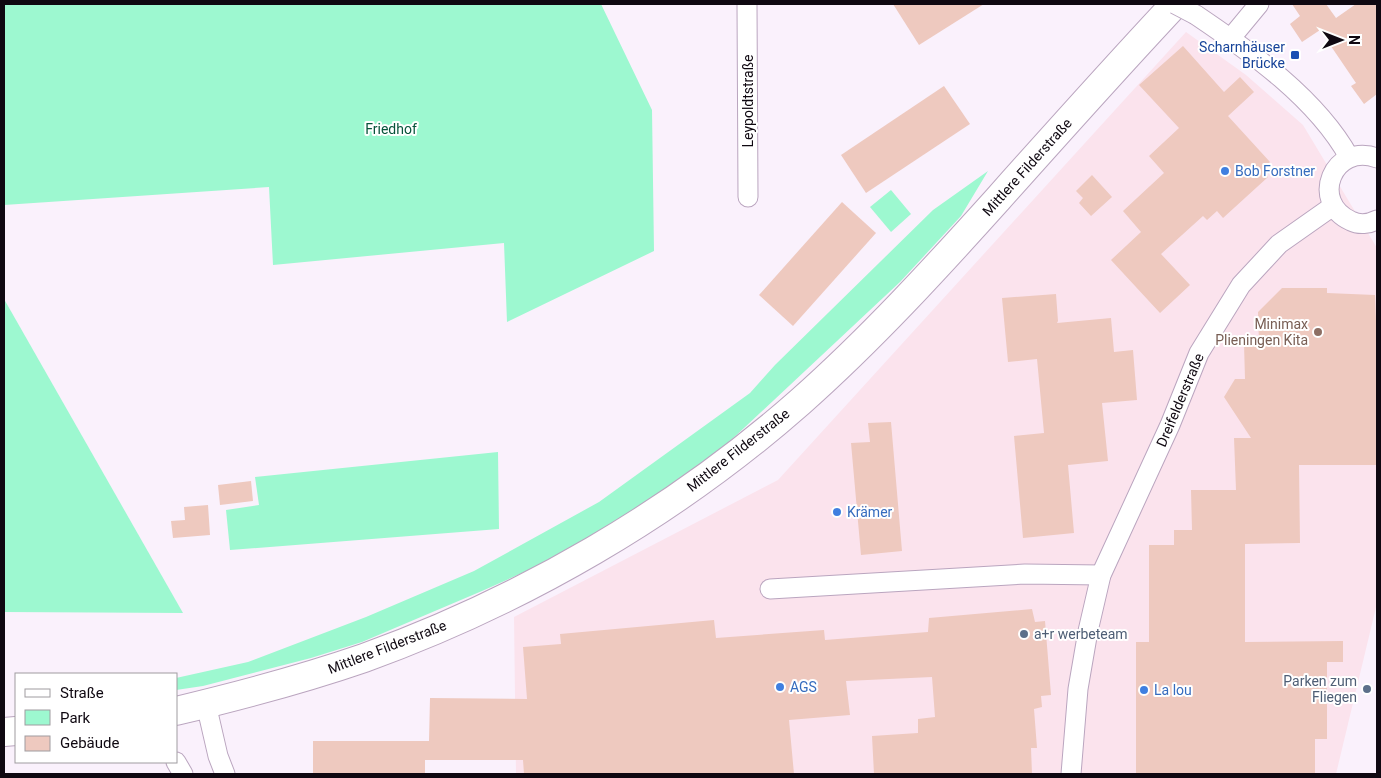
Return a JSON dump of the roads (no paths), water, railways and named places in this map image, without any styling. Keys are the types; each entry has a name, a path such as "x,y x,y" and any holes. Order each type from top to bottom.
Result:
{"main road":[{"name":"Mittlere Filderstraße","path":"178,711 314,674 367,656 486,608 575,561 660,508 732,458 801,401 906,300 1182,8"}],"street":[{"name":"Leypoldtstraße","path":"747,4 748,198"},
{"path":"1230,39 1259,4"},
{"path":"1182,8 1230,39 1280,76 1335,133 1350,157"},
{"path":"1377,158 1367,154 1350,157 1334,169 1328,187 1332,206 1342,217 1356,223 1372,223 1377,220"},
{"name":"Dreifelderstraße","path":"1072,774 1078,689 1088,631 1101,575 1170,426 1198,353 1241,285 1279,244 1332,206"},
{"path":"770,590 1025,574 1101,575"},
{"path":"206,704 218,756 225,774"},
{"path":"177,763 183,774"}],"place":[{"name":"Scharnhäuser Brücke","path":"1295,55"},
{"name":"Bob Forstner","path":"1225,171"},
{"name":"Minimax Plieningen Kita","path":"1318,332"},
{"name":"Krämer","path":"837,512"},
{"name":"a+r werbeteam","path":"1024,634"},
{"name":"AGS","path":"780,687"},
{"name":"Parken zum Fliegen","path":"1367,689"},
{"name":"La lou","path":"1144,690"}],"park label":[{"name":"Friedhof","path":"391,129"}]}
